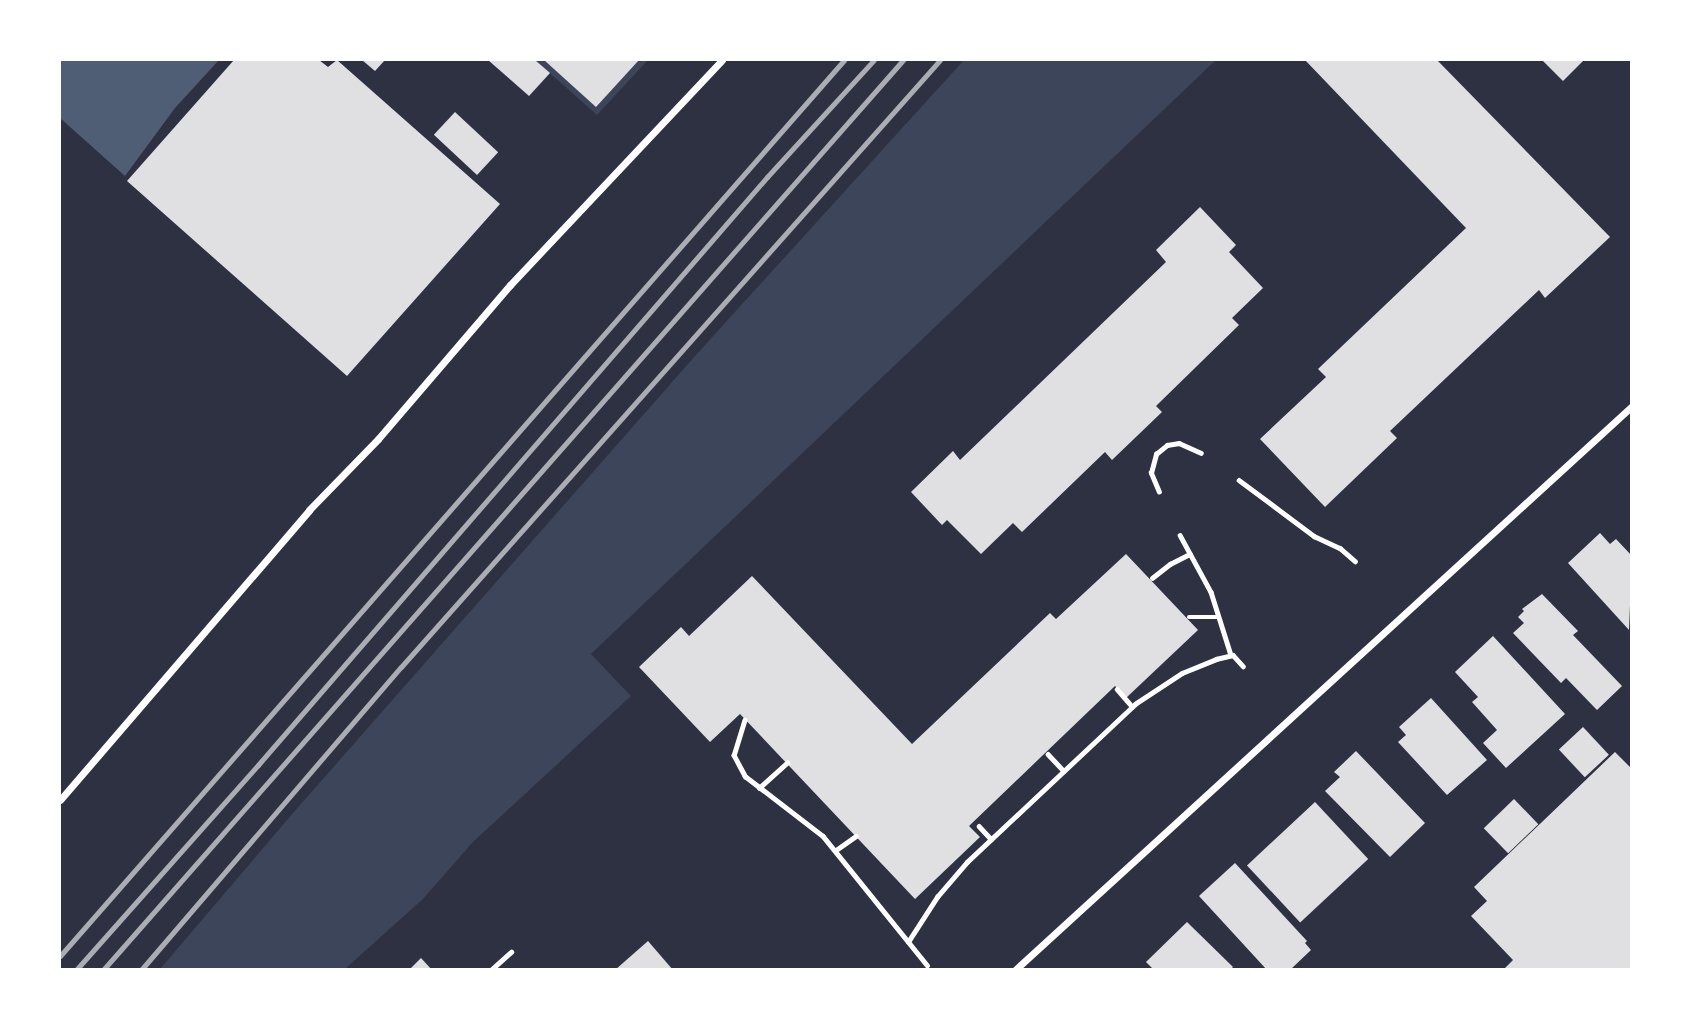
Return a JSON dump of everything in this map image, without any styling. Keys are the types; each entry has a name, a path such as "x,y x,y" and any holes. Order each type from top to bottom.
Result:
{"street":[{"path":"60,800 309,510 378,439 510,285 722,60"},
{"path":"1015,970 1632,406"}],"path":[{"path":"1159,492 1151,472 1152,463 1167,445 1179,443 1201,453"},
{"path":"1240,480 1314,536 1339,548 1355,561"},
{"path":"1180,535 1212,592 1231,655 1243,666"},
{"path":"1153,578 1170,564 1190,554"},
{"path":"1189,617 1218,617"},
{"path":"908,942 949,882 1132,706 1182,673 1231,655"},
{"path":"1117,689 1132,706"},
{"path":"745,720 734,755 745,776 811,825 836,850 927,965"},
{"path":"1048,754 1064,771"},
{"path":"759,788 786,763"},
{"path":"979,825 991,839"},
{"path":"836,850 856,836"},
{"path":"491,970 511,952"}],"shaded area":[{"path":"60,60 219,60 175,108 125,176 60,118"},
{"path":"535,60 648,60 597,115"},
{"path":"964,60 1216,60 591,654 631,696 472,843 423,899 345,969 160,969 293,813 695,356"}],"building":[{"path":"234,60 319,60 328,67 337,60 500,204 347,376 127,181"},
{"path":"362,60 385,60 375,71"},
{"path":"488,60 535,60 550,73 529,96"},
{"path":"544,60 639,60 596,107"},
{"path":"1305,60 1437,60 1610,237 1545,298 1539,290 1390,431 1397,438 1325,507 1260,439 1326,377 1318,369 1466,228"},
{"path":"1542,60 1584,60 1563,81"},
{"path":"455,112 498,152 477,175 434,135"},
{"path":"1200,207 1236,245 1229,252 1263,288 1232,318 1239,325 1156,406 1162,412 1112,460 1105,452 1022,532 1013,523 981,554 947,520 942,525 911,492 953,451 960,460 1166,262 1156,250"},
{"path":"1600,533 1610,544 1616,539 1632,556 1629,630 1568,563"},
{"path":"1126,554 1198,630 1126,698 1115,686 969,826 980,837 915,899 740,714 710,742 639,667 681,627 689,636 752,576 912,744 1050,613 1056,619"},
{"path":"1542,594 1578,631 1573,635 1622,686 1597,710 1566,678 1561,683 1513,633 1524,623 1518,617 1524,611 1522,609"},
{"path":"1493,636 1565,714 1506,768 1483,743 1497,730 1472,702 1478,697 1455,672"},
{"path":"1431,698 1487,760 1447,795 1398,742 1406,735 1399,727"},
{"path":"1583,727 1609,755 1585,777 1559,750"},
{"path":"1356,751 1425,823 1390,857 1325,791 1340,777 1334,772"},
{"path":"1615,752 1632,769 1632,970 1503,970 1513,960 1471,916 1487,901 1474,887"},
{"path":"1514,799 1538,824 1508,853 1484,828"},
{"path":"1315,802 1368,859 1300,922 1247,865"},
{"path":"1235,863 1307,941 1305,943 1311,950 1290,970 1267,970 1199,896"},
{"path":"1187,922 1233,967 1230,970 1154,970 1146,962"},
{"path":"648,941 673,970 615,970"},
{"path":"421,958 432,970 409,970"}],"railway":[{"path":"60,956 844,60"},
{"path":"76,970 258,765 767,177 874,60"},
{"path":"103,970 903,60"},
{"path":"141,970 401,667 940,60"}]}
